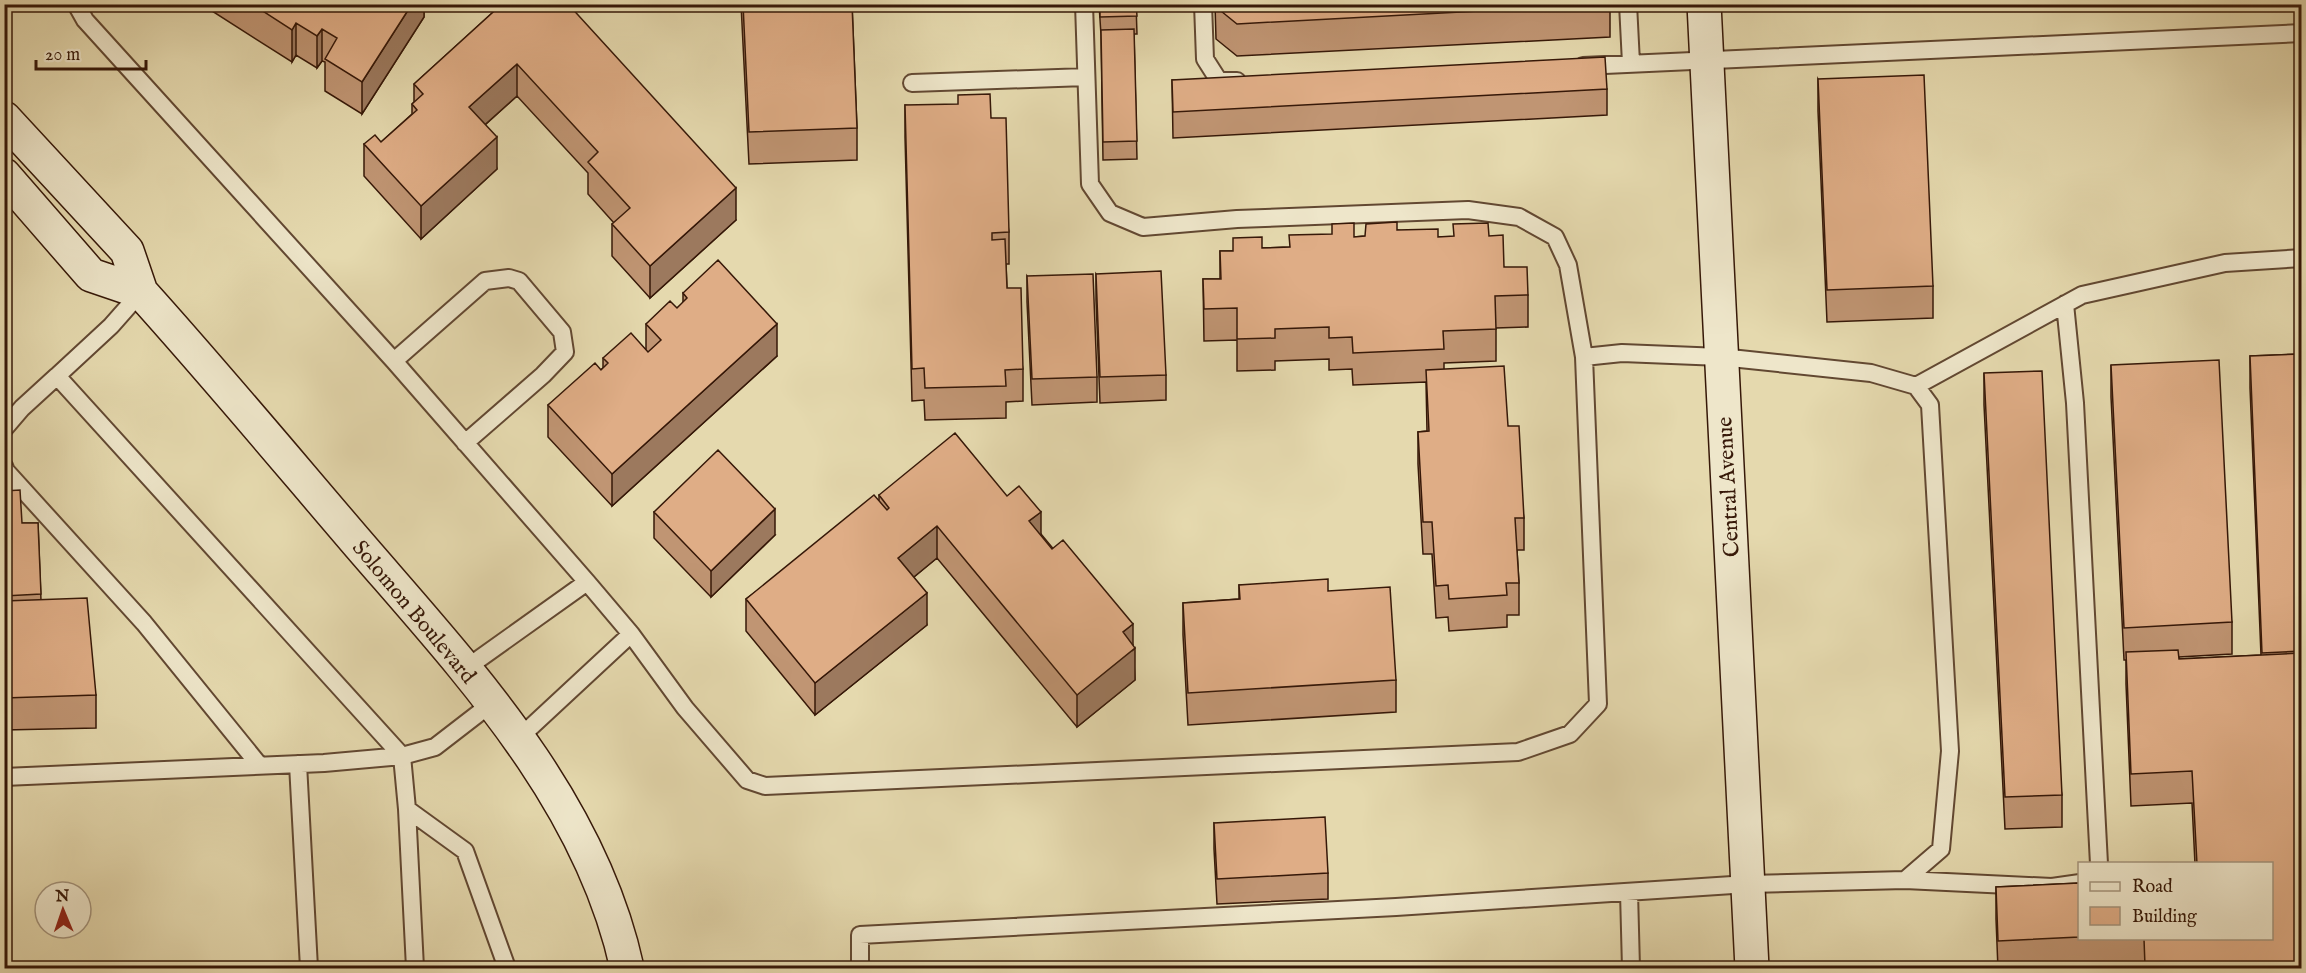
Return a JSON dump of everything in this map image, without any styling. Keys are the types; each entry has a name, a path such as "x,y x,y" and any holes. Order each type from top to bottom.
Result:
{"street":[{"name":"Central Avenue","path":"1704,4 1752,969"},
{"name":"Solomon Boulevard","path":"4,118 127,251 141,292 465,669 519,738 561,802 600,883 627,969"},
{"path":"4,175 91,275 141,292"}],"lane":[{"path":"76,4 85,20 394,361 587,582 631,634 685,708 747,780 765,786 1518,752 1570,734 1598,704 1584,357 1568,265 1555,237 1519,217 1468,210 1237,219 1143,227 1110,213 1090,184 1084,4"},
{"path":"1203,4 1205,59 1219,81 1254,80"},
{"path":"1628,4 1631,63"},
{"path":"1570,66 2301,33"},
{"path":"912,83 1086,77"},
{"path":"1916,386 2082,295 2225,263 2301,258"},
{"path":"394,361 485,281 509,278 519,281 562,332 565,352 543,375 465,443"},
{"path":"4,429 22,408 111,326 141,292"},
{"path":"2065,304 2075,403 2099,862"},
{"path":"1584,357 1622,353 1721,357 1871,373 1916,386 1930,405 1950,751 1941,849 1905,880"},
{"path":"57,376 402,756 415,969"},
{"path":"4,466 6,471 144,623 260,766"},
{"path":"465,669 587,582"},
{"path":"519,738 631,634"},
{"path":"4,777 298,764 402,756 435,747 492,703"},
{"path":"298,764 309,969"},
{"path":"407,809 465,851 507,969"},
{"path":"860,969 860,935 1748,884 1905,880 2052,887 2078,883"},
{"path":"1629,892 1631,969"}],"building":[{"path":"252,4 412,4 362,82 325,59 337,38 322,29 317,36 296,23 292,30"},
{"path":"502,4 568,4 736,188 650,266 612,224 630,208 588,162 598,152 517,64 469,107 497,137 421,206 364,144 375,135 381,142 417,110 412,104 423,94 414,84"},
{"path":"743,4 852,4 857,128 749,132"},
{"path":"1100,4 1136,4 1137,16 1100,17"},
{"path":"1216,4 1610,4 1237,24 1216,7"},
{"path":"1134,29 1137,141 1103,142 1101,30"},
{"path":"1605,57 1607,89 1173,112 1172,80"},
{"path":"1924,75 1933,286 1827,290 1818,79"},
{"path":"990,94 991,118 1006,118 1009,232 992,233 992,240 1005,239 1007,288 1021,288 1023,369 1005,370 1006,386 925,388 924,368 912,369 905,105 958,104 958,95"},
{"path":"1397,222 1397,230 1438,229 1438,237 1454,236 1453,224 1488,223 1489,236 1503,235 1504,267 1527,267 1528,295 1495,296 1496,329 1443,331 1444,349 1353,353 1352,337 1329,338 1329,327 1275,329 1275,338 1237,339 1237,308 1204,309 1203,279 1221,279 1220,251 1233,251 1233,238 1262,237 1262,248 1290,247 1289,235 1332,234 1332,224 1354,223 1354,237 1365,236 1366,224"},
{"path":"718,260 777,324 612,474 548,405 595,363 601,370 608,363 603,358 631,333 648,352 661,340 646,324 670,301 677,308 687,298 683,293"},
{"path":"1161,271 1166,375 1100,377 1096,274"},
{"path":"1093,274 1097,377 1032,379 1027,276"},
{"path":"2301,354 2301,651 2262,653 2250,356"},
{"path":"2219,360 2232,622 2124,628 2111,365"},
{"path":"1504,366 1508,426 1519,426 1524,518 1515,518 1519,583 1506,583 1507,595 1449,599 1448,585 1436,586 1432,522 1423,522 1418,432 1429,431 1426,370"},
{"path":"2042,371 2062,795 2005,797 1984,373"},
{"path":"955,433 1007,496 1019,486 1041,512 1029,521 1052,549 1063,540 1133,624 1123,632 1135,648 1077,695 937,526 898,558 927,593 815,683 746,599 874,495 887,510 889,508 879,495"},
{"path":"718,450 775,509 711,571 654,512"},
{"path":"20,490 22,523 38,523 41,594 4,596 4,491"},
{"path":"1328,579 1328,591 1390,587 1396,680 1188,693 1183,603 1240,599 1239,585"},
{"path":"87,598 96,695 4,698 4,601"},
{"path":"2178,650 2179,659 2301,653 2301,969 2138,969 2138,966 2145,966 2144,940 2273,940 2273,862 2197,862 2192,771 2131,774 2126,652"},
{"path":"1325,817 1328,873 1217,879 1214,823"},
{"path":"2078,883 2078,937 1998,941 1996,887"}]}
